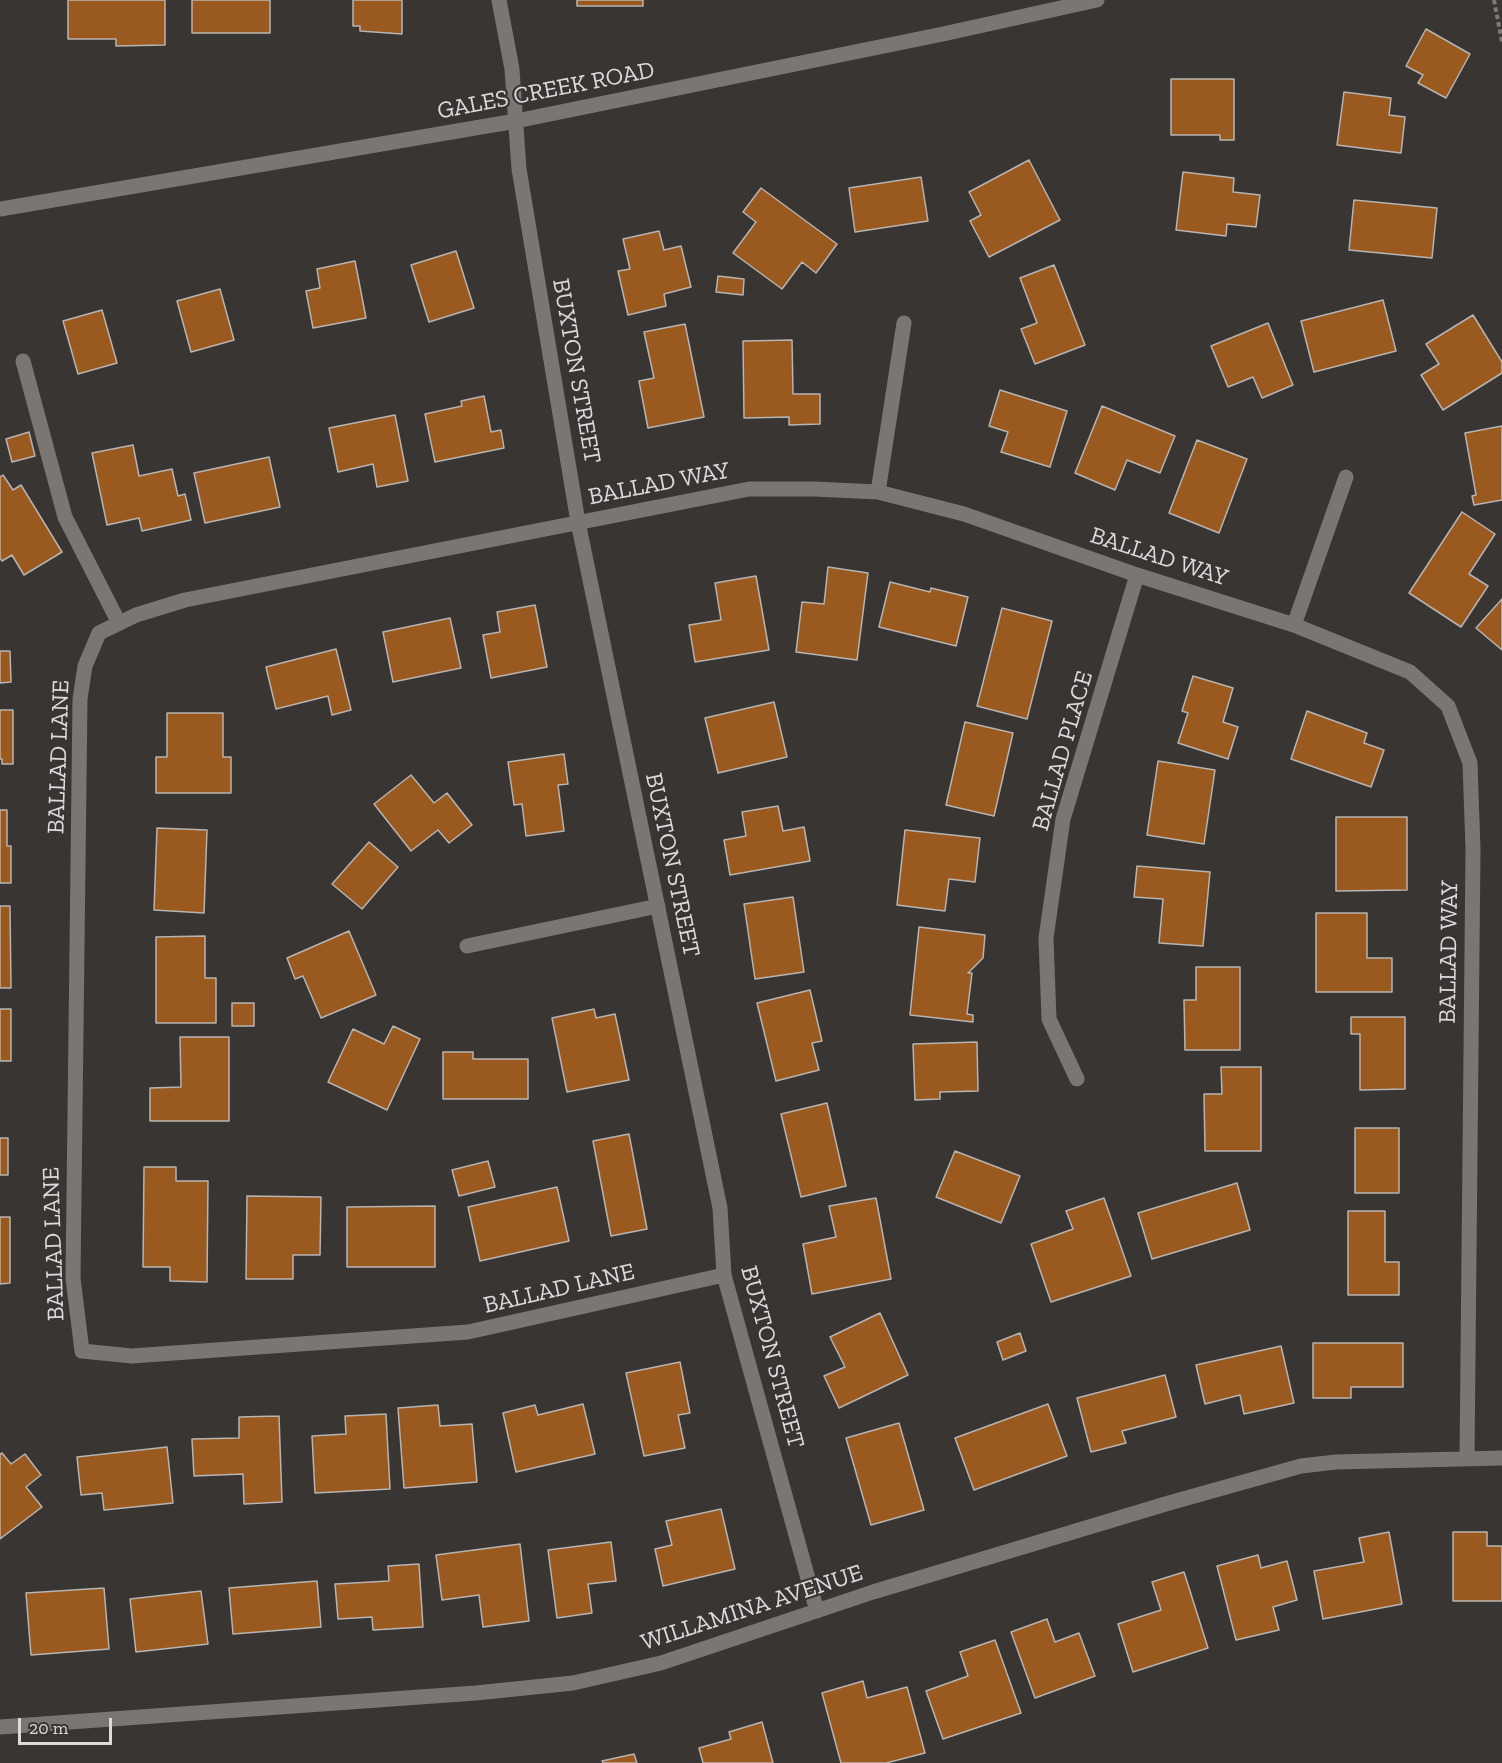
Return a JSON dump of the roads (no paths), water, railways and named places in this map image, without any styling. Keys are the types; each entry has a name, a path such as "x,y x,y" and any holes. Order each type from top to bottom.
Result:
{"street":[{"name":"BUXTON STREET","path":"499,0 512,69 519,169 578,522 720,1208 724,1275 817,1611"},
{"name":"GALES CREEK ROAD","path":"0,209 516,121 1098,0"},
{"path":"878,492 904,323"},
{"path":"23,362 65,517 119,623"},
{"path":"1294,625 1346,477"},
{"name":"BALLAD WAY","path":"99,633 136,615 185,600 748,489 813,489 878,492 964,514 1137,575 1294,625 1410,672 1448,706 1470,763 1473,861 1467,1460"},
{"name":"BALLAD PLACE","path":"1077,1079 1049,1019 1046,938 1063,819 1137,575"},
{"name":"BALLAD LANE","path":"99,633 85,666 80,699 73,1278 82,1351 132,1356 468,1332 724,1275"},
{"path":"467,946 658,906"},
{"name":"WILLAMINA AVENUE","path":"0,1727 476,1693 573,1683 661,1663 817,1611 1169,1503 1300,1466 1336,1462 1502,1458"}]}
